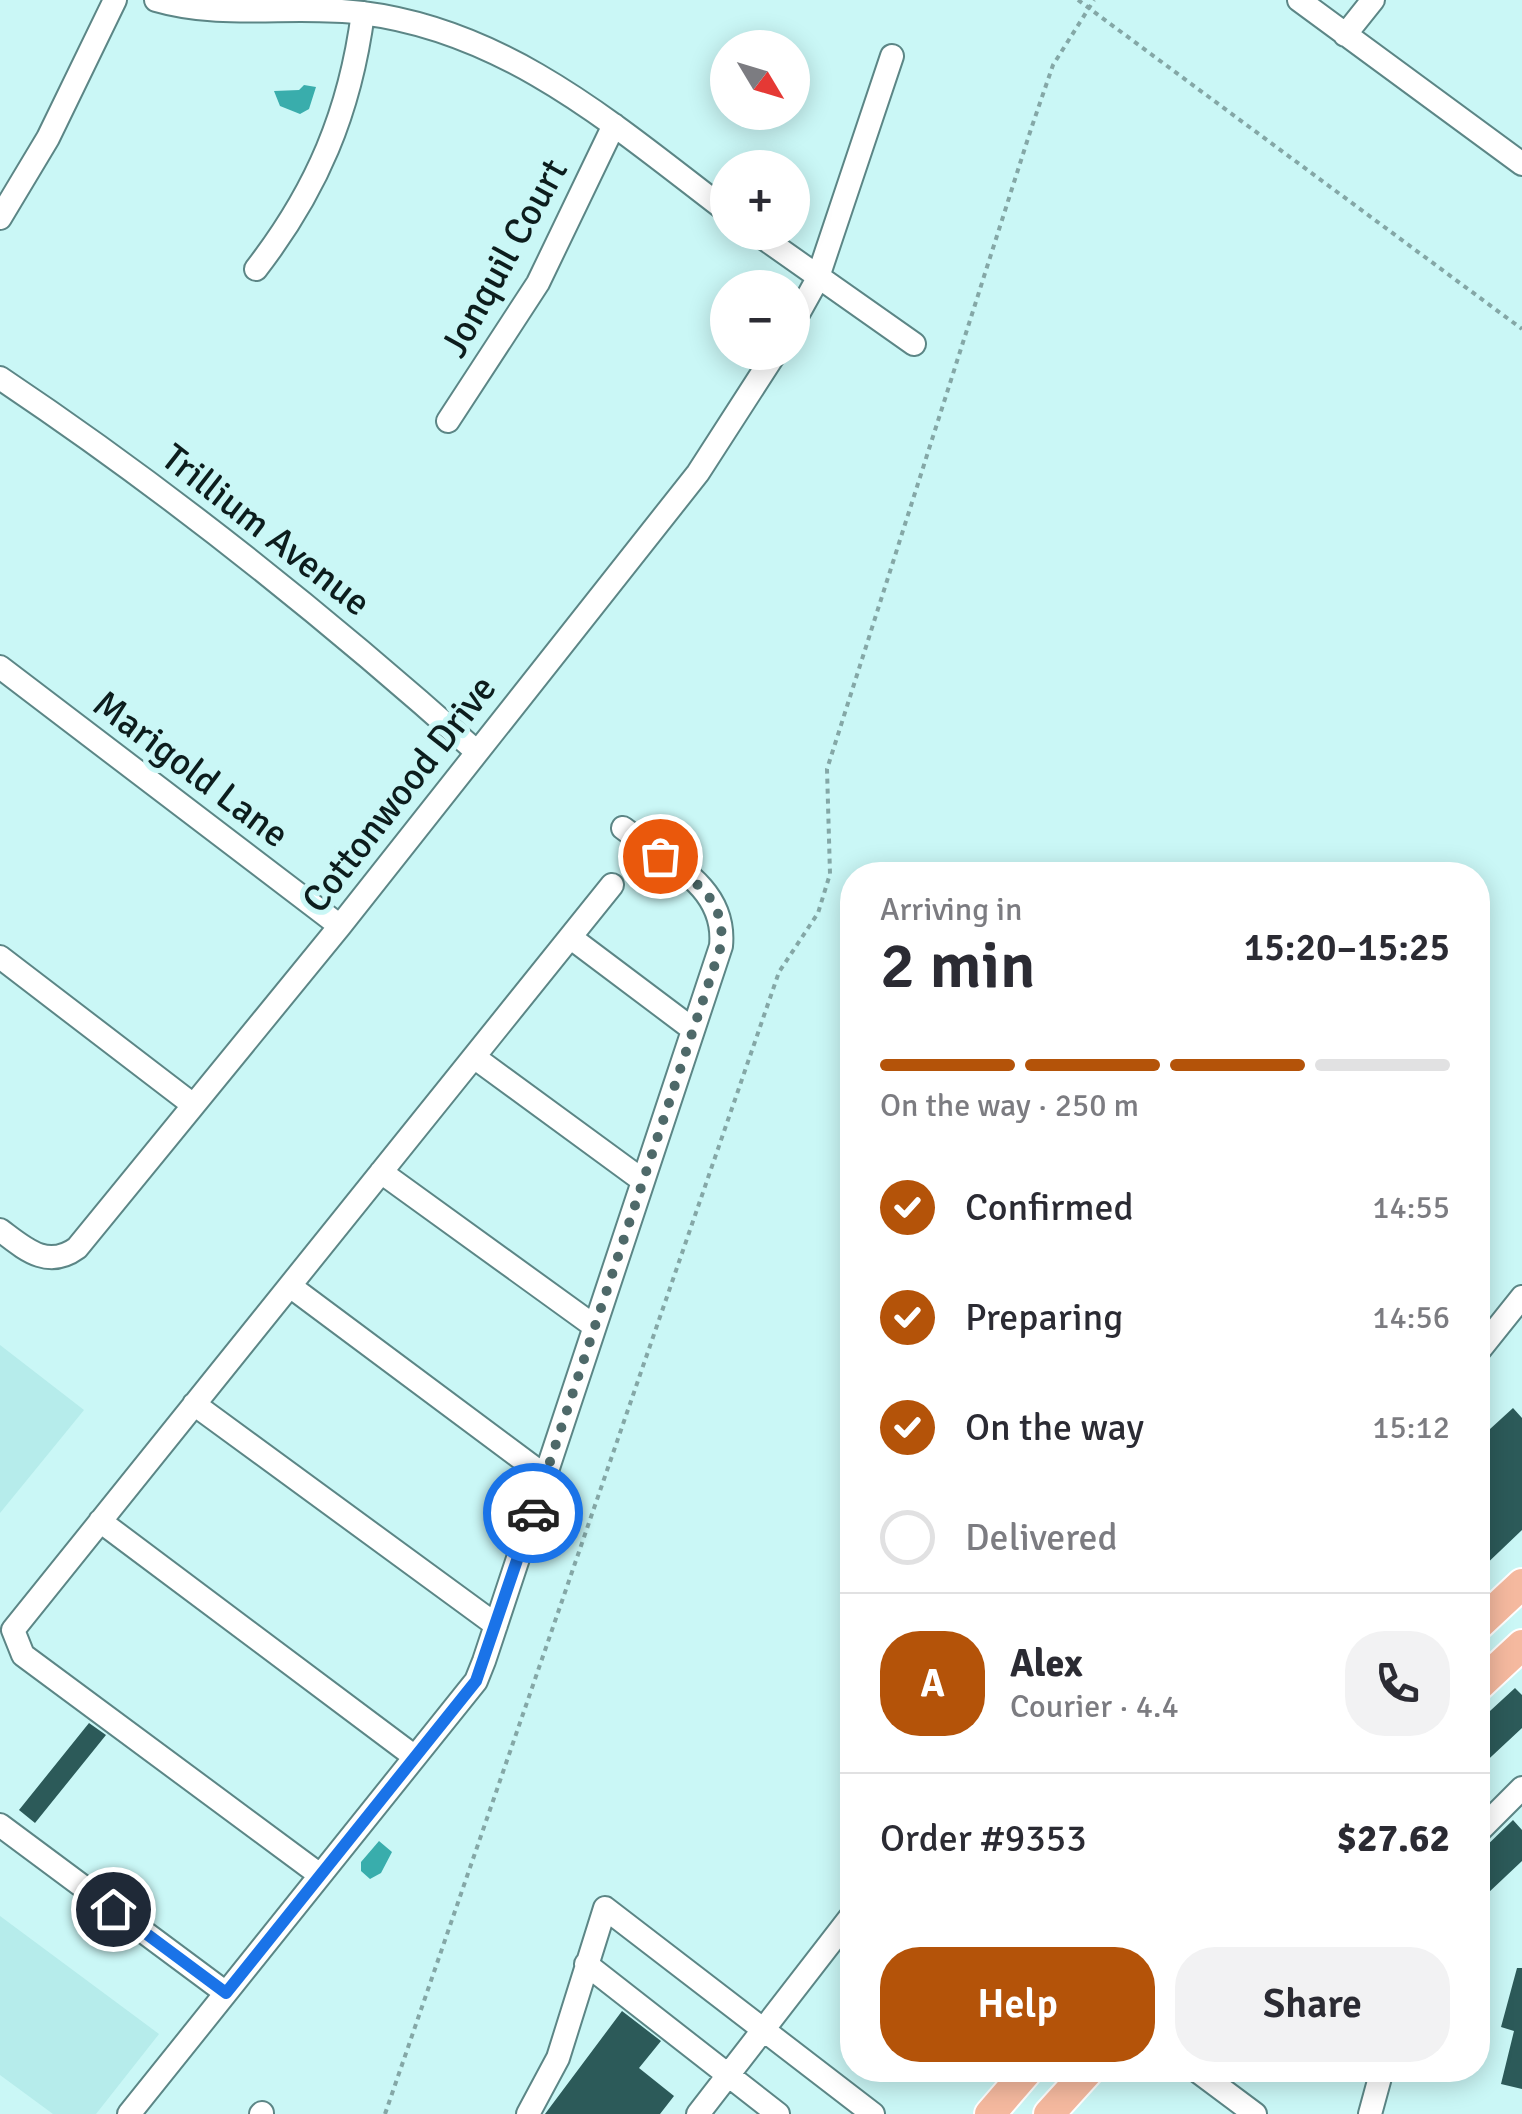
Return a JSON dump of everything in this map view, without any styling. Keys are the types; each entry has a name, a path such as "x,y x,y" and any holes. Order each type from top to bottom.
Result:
{"main road":[{"path":"1490,1614 1522,1584"},
{"path":"1490,1675 1522,1645"},
{"path":"990,2114 1018,2082"},
{"path":"1049,2114 1078,2082"}],"street":[{"path":"0,218 56,122 115,0"},
{"path":"156,0 362,13 408,20 484,45 560,86 710,198"},
{"path":"1299,0 1522,164"},
{"path":"1345,35 1373,0"},
{"path":"256,269 288,228 328,155 356,65 362,13"},
{"path":"810,293 892,56"},
{"name":"Jonquil Court","path":"448,421 538,283 614,126"},
{"path":"778,250 914,344"},
{"name":"Cottonwood Drive","path":"0,1230 29,1252 56,1259 77,1248 340,926 698,473 764,370"},
{"name":"Trillium Avenue","path":"0,378 168,496 277,580 477,752"},
{"name":"Marigold Lane","path":"0,667 340,926"},
{"path":"128,2114 476,1681 691,1028 717,964 721,915 713,896 623,828"},
{"path":"320,1875 23,1654 14,1642 13,1630 612,885"},
{"path":"570,937 691,1028"},
{"path":"0,958 192,1104"},
{"path":"474,1056 642,1180"},
{"path":"381,1172 594,1326"},
{"path":"290,1286 544,1476"},
{"path":"1490,1337 1522,1297"},
{"path":"194,1404 496,1625"},
{"path":"100,1521 415,1757"},
{"path":"1490,1820 1522,1788"},
{"path":"0,1825 226,1993"},
{"path":"528,2114 558,2058 605,1908 873,2114"},
{"path":"698,2114 840,1931"},
{"path":"586,1964 778,2114"},
{"path":"1212,2082 1255,2114"},
{"path":"1370,2114 1379,2082"}],"path":[{"path":"1078,0 1522,330"},
{"path":"385,2114 439,1947 672,1292 772,990 818,912 830,874 828,769 1031,129 1069,34 1094,0"}],"shaded area":[{"path":"0,1345 84,1410 0,1513"},
{"path":"0,1916 159,2034 96,2114 53,2114 0,2075"}],"water":[{"path":"304,85 316,87 309,109 300,114 280,106 274,91 299,90"},
{"path":"379,1841 392,1852 381,1873 370,1879 361,1871 361,1862"}],"building":[{"path":"1513,1408 1522,1418 1522,1530 1490,1561 1490,1429"},
{"path":"1515,1688 1522,1695 1522,1728 1490,1758 1490,1711"},
{"path":"89,1723 106,1735 35,1823 19,1810"},
{"path":"1513,1820 1522,1830 1522,1861 1490,1891 1490,1842"},
{"path":"1517,1968 1522,1968 1522,2089 1501,2084 1514,2031 1501,2027"},
{"path":"622,2011 661,2041 639,2068 674,2096 660,2114 545,2114"}],"way so far":[{"path":"533,1513 721,946 723,925 713,896 660,856"}],"route":[{"path":"113,1909 226,1993 476,1681 533,1513"}]}
